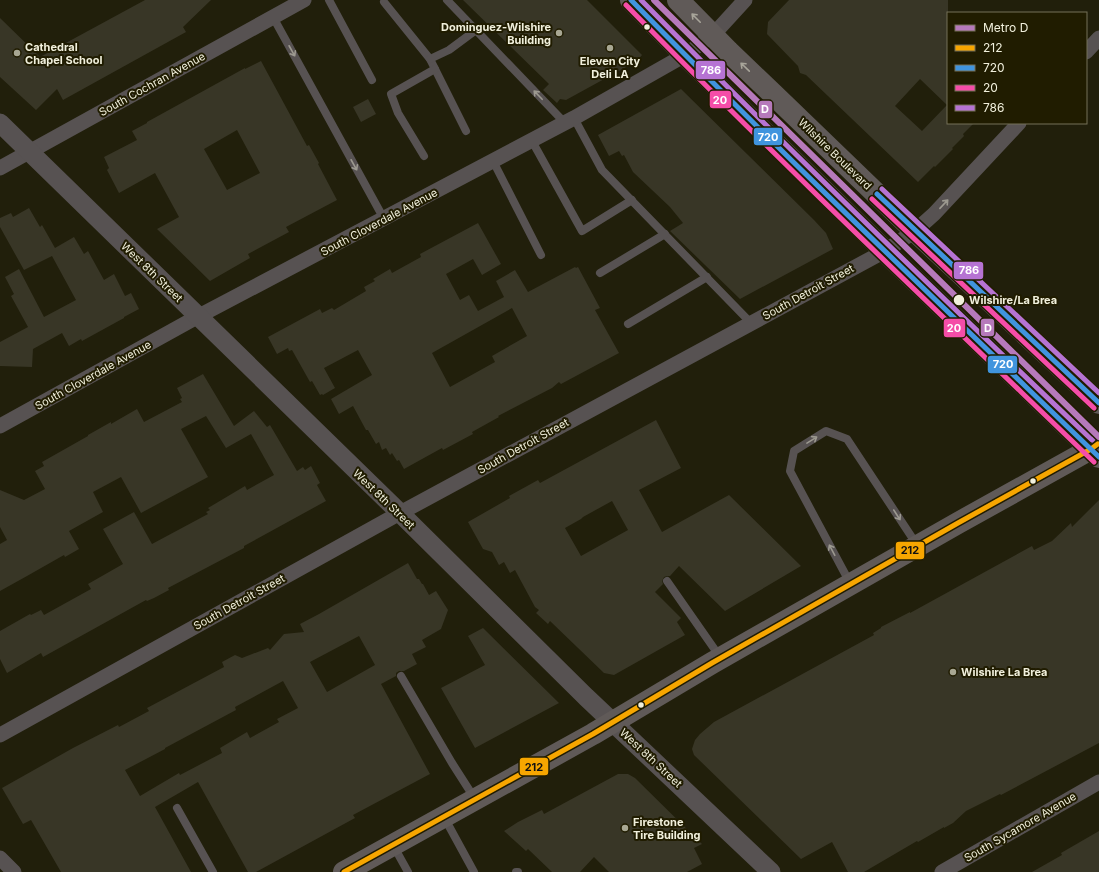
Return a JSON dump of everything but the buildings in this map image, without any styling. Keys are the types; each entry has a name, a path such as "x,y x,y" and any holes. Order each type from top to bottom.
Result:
{"main road":[{"path":"344,872 612,722 917,546 1096,450 885,250 685,55 631,0"},
{"name":"Wilshire Boulevard","path":"678,0 748,70 1099,404"}],"street":[{"name":"South Cochran Avenue","path":"0,168 304,0"},
{"name":"South Cloverdale Avenue","path":"0,426 198,317 570,121 685,55 713,35 745,0"},
{"name":"West 8th Street","path":"0,123 612,722 771,872"},
{"name":"South Detroit Street","path":"0,735 400,513 885,250 915,230 934,214 1018,124"},
{"name":"South Sycamore Avenue","path":"942,872 1099,782"},
{"path":"0,858 14,872"}],"lane":[{"path":"329,0 372,80"},
{"path":"447,0 570,121 602,170 752,322"},
{"path":"384,2 430,59 466,131"},
{"path":"273,17 384,219"},
{"path":"430,59 449,50 476,30"},
{"path":"424,156 398,113 391,94 435,69"},
{"path":"532,141 582,231 632,200"},
{"path":"493,161 541,255"},
{"path":"600,273 665,234"},
{"path":"628,324 707,277"},
{"path":"850,584 790,471 794,451 826,431 847,439 917,546"},
{"path":"667,581 721,658"},
{"path":"402,676 452,763 475,799"},
{"path":"176,808 213,872"},
{"path":"443,816 474,872"},
{"path":"393,845 408,872"}],"metro line":[{"name":"D","path":"654,0 1099,437"}],"transit line":[{"name":"720","path":"631,0 805,173 1099,457"},
{"name":"786","path":"641,0 921,276 1092,440 1095,437"},
{"name":"20","path":"626,5 800,178 1094,462"},
{"name":"786","path":"882,189 1099,393"},
{"name":"720","path":"877,194 1099,403"},
{"name":"20","path":"872,199 1094,408"},
{"name":"212","path":"344,872 593,734 712,663 1091,449 1099,443"}],"place":[{"name":"Dominguez-Wilshire Building","path":"559,33"},
{"name":"Eleven City Deli LA","path":"610,48"},
{"name":"Cathedral Chapel School","path":"17,53"},
{"name":"Wilshire/La Brea","path":"959,300"},
{"name":"Wilshire La Brea","path":"953,672"},
{"name":"Firestone Tire Building","path":"625,828"}]}
